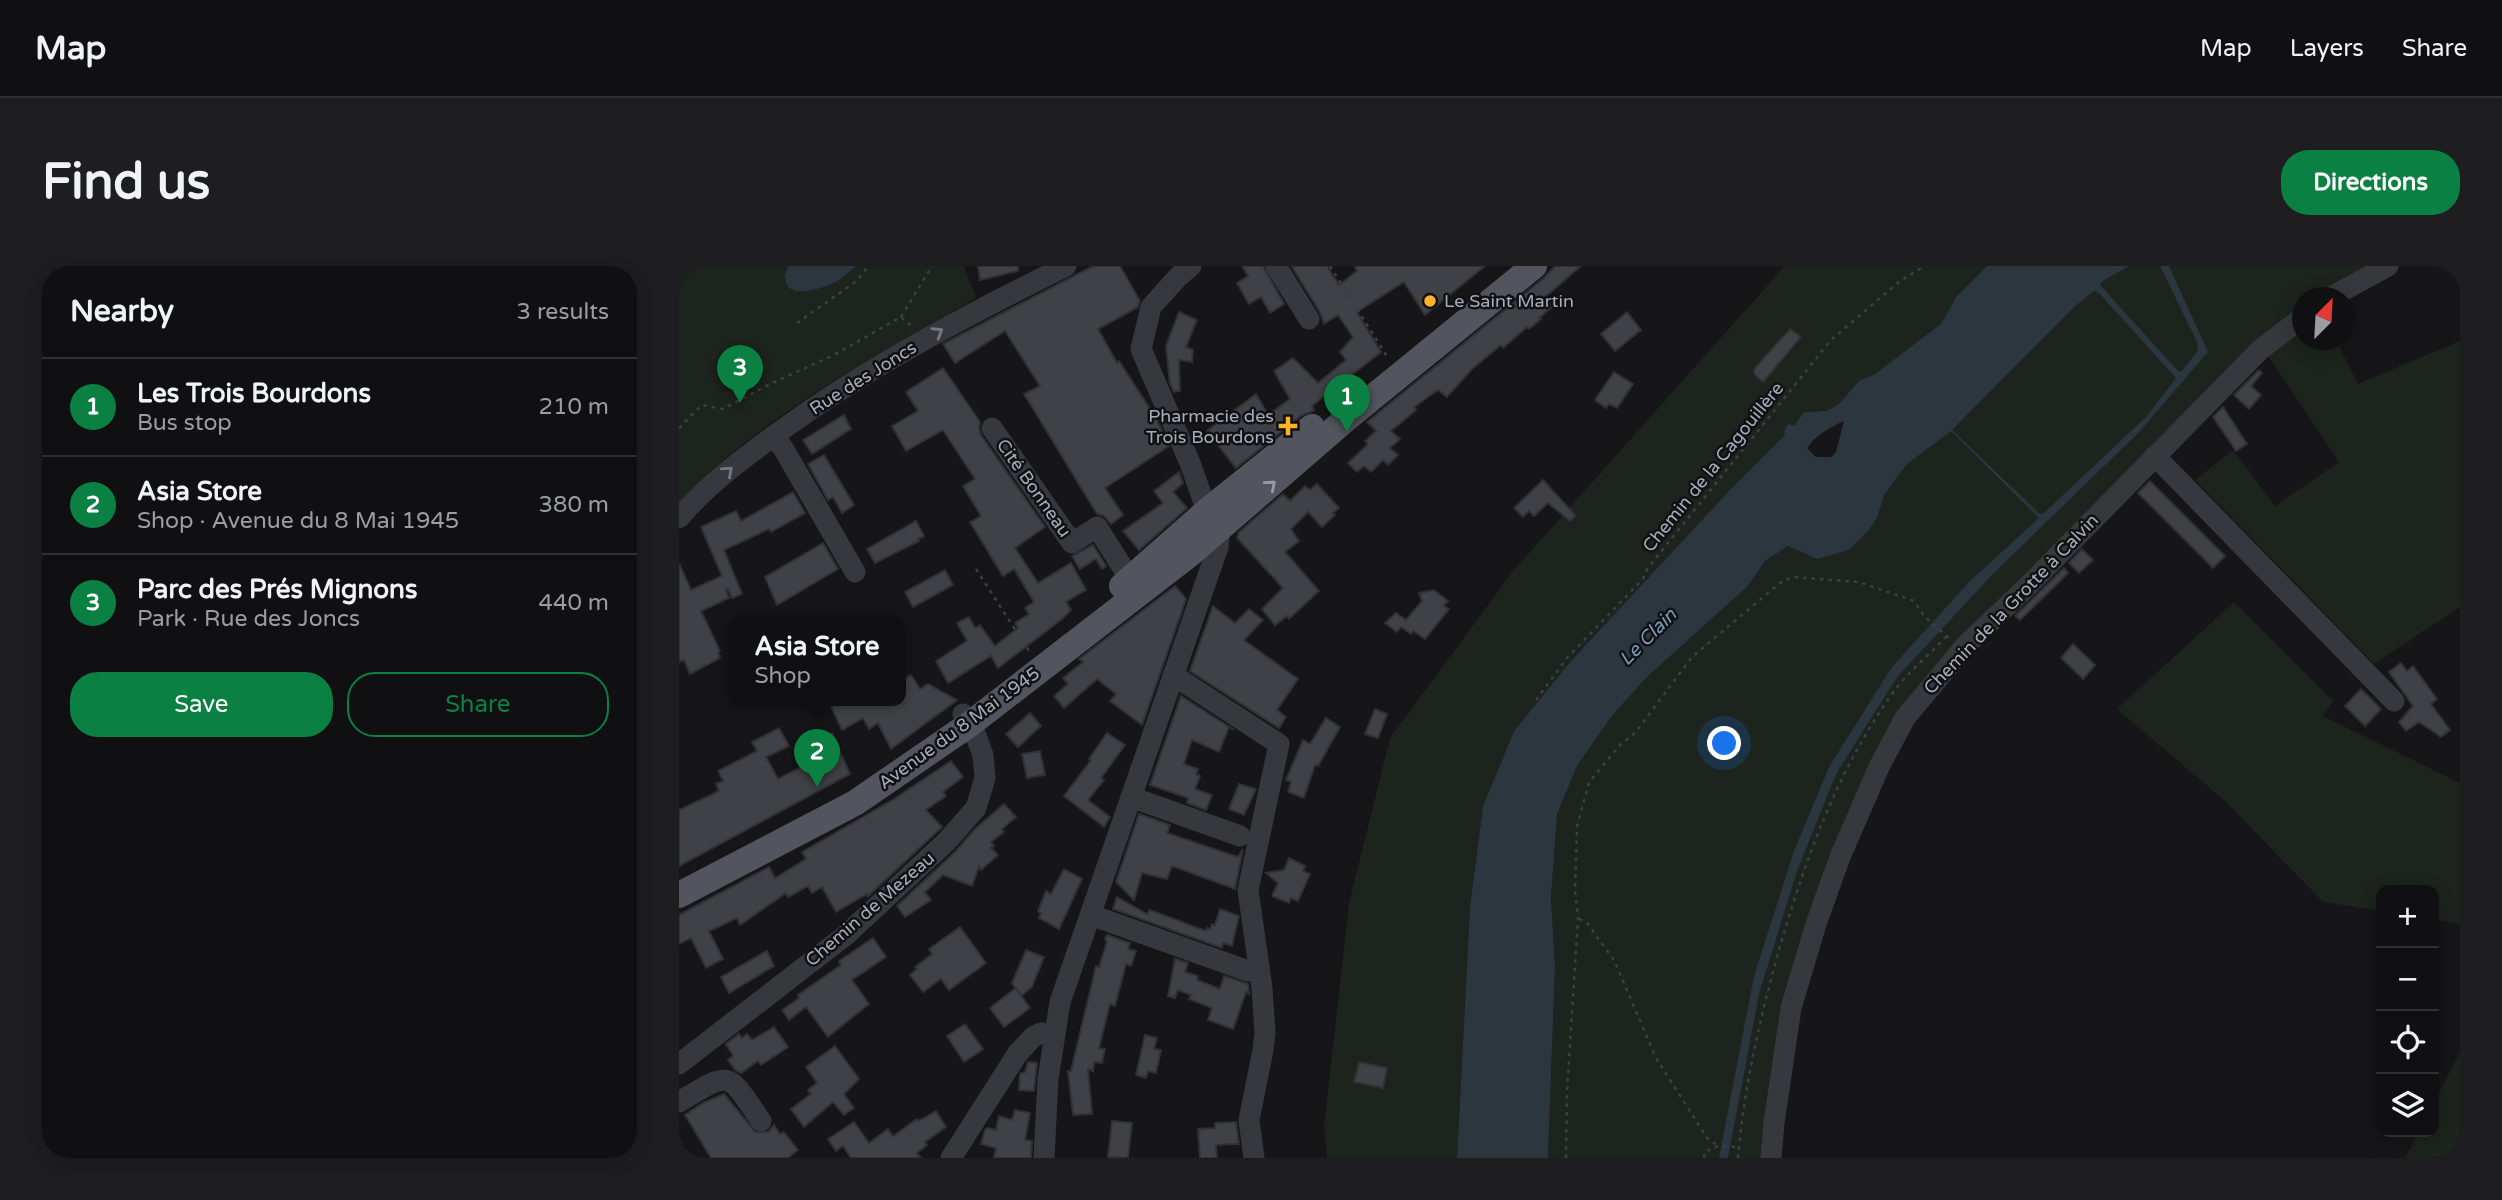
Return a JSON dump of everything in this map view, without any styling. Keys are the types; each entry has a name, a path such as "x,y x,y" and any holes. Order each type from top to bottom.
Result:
{"main road":[{"path":"1213,520 1451,325 1509,266"},
{"path":"1312,437 1392,364 1534,266"},
{"name":"Avenue du 8 Mai 1945","path":"679,895 855,803 1190,554 1213,520"},
{"name":"Avenue du 8 Mai 1945","path":"679,881 859,785 967,719 1033,656 1131,579 1213,520"}],"street":[{"name":"Rue des Joncs","path":"679,518 738,462 818,403 952,323 1066,266"},
{"path":"1051,1157 1048,1079 1060,1002 1215,559 1213,520 1141,349 1151,307 1191,266"},
{"path":"1276,266 1309,318"},
{"path":"2349,287 2388,266"},
{"name":"Chemin de la Grotte à Calvin","path":"1771,1158 1791,1008 1815,924 1840,857 1879,767 1905,718 1966,645 2031,583 2261,349 2292,325"},
{"name":"Cité Bonneau","path":"992,428 1072,542 1097,527 1131,579"},
{"path":"773,436 783,448 855,572"},
{"path":"2155,456 2394,701"},
{"path":"1190,554 1197,607"},
{"path":"1173,675 1279,744 1248,890 1262,988 1265,1032 1249,1120 1254,1158"},
{"name":"Chemin de Mezeau","path":"679,1064 846,935 947,841 977,808 985,778 983,755 967,719"},
{"path":"1131,797 1240,836"},
{"path":"1091,915 1248,971"},
{"path":"951,1158 1018,1053 1033,1037 1041,1033 1055,1034"},
{"path":"679,1102 715,1081 725,1080 736,1084 761,1121"}],"path":[{"path":"797,323 854,283 869,266"},
{"path":"679,428 702,405 723,409 832,356 901,317 932,266"},
{"path":"1330,266 1392,364"},
{"name":"Chemin de la Cagouillère","path":"1536,700 1567,658 1643,579 1647,569 1831,340 1900,281 1925,266"},
{"path":"901,317 912,326 915,333"},
{"path":"976,569 1033,656"},
{"path":"1566,1158 1567,1092 1578,918 1575,890 1577,827 1589,782 1621,744 1635,733 1692,657 1780,583 1793,578 1859,582 1914,601 1942,632"},
{"path":"1578,918 1587,923 1614,960 1656,1058 1707,1138 1718,1146"},
{"path":"1704,1158 1705,1152 1718,1146 1739,1147"}],"shaded area":[{"path":"679,266 964,266 976,298 844,375 780,417 720,463 679,506"},
{"path":"1785,266 2375,266 2340,287 2292,287 2292,321 1905,718 1815,924 1771,1158 1548,1158 1555,966 1551,897 1557,816 1577,766 1611,717 1645,679 1748,586 1765,561 1788,546 1817,559 1849,550 1877,518 1883,495 1907,464 1838,405 1826,411 1804,412 1794,427 1728,492 1570,662 1514,731 1483,806 1470,907 1457,1158 1327,1158 1324,1126 1349,903 1390,738 1513,571"},
{"path":"2292,337 2292,350 2341,350 2358,384 2460,341 2460,607 2374,664 2195,480 2233,450 2275,506 2339,462 2267,354"},
{"path":"2234,602 2333,701 2323,716 2460,783 2460,924 2439,920 2439,885 2376,885 2376,910 2323,902 2225,801 2117,709"},
{"path":"2460,1052 2460,1158 2405,1158 2416,1137 2439,1137 2439,1093"}],"water":[{"path":"789,266 856,266 838,281 818,289 801,291 789,287 786,282"},
{"name":"Le Clain","path":"1987,266 2129,266 2100,285 2181,372 2197,352 2198,344 2160,266 2169,266 2208,352 2141,430 1993,574 1897,677 1836,774 1797,871 1759,994 1728,1158 1719,1158 1754,976 1794,851 1829,767 1892,667 1969,582 2039,518 1951,431 1907,464 1884,495 1877,518 1849,550 1817,559 1788,546 1765,561 1748,586 1645,679 1611,717 1577,766 1557,815 1551,897 1555,966 1548,1158 1457,1158 1470,907 1483,806 1514,731 1570,662 1728,492 1785,435 1788,424 1794,426 1804,412 1826,411 1838,405 1859,381 1875,374 1941,324 1957,296","holes":["2094,291 2098,292 2176,378 2147,416 2040,514 1952,430 2074,307","1844,421 1836,452 1831,457 1816,457 1807,448 1824,432"]}],"building":[{"path":"978,266 1018,266 1018,271 980,280"},
{"path":"1093,266 1120,266 1140,301 1138,307 1098,329 1117,363 1119,361 1156,418 1169,446 1105,488 1123,515 1111,524 1104,516 1097,514 1024,394 1040,386 1005,331 955,363 943,344"},
{"path":"1242,266 1263,266 1284,304 1270,313 1261,297 1249,304 1237,283 1248,276"},
{"path":"1327,266 1339,285 1357,271 1355,266 1485,266 1425,315 1404,282 1357,312 1381,352 1312,406 1314,410 1302,415 1236,468 1207,431 1256,394 1268,415 1290,399 1274,371 1293,358 1318,383 1346,360 1340,352 1353,337 1338,315 1324,324 1320,312 1292,267"},
{"path":"1555,266 1581,266 1544,298 1552,307 1539,318 1541,319 1529,329 1527,327 1503,348 1501,345 1472,369 1447,397 1438,390 1414,407 1416,410 1391,431 1400,439 1390,448 1398,455 1388,465 1383,460 1371,472 1364,466 1357,472 1348,463 1368,444 1365,441 1376,431 1367,422 1544,278"},
{"path":"1179,312 1197,320 1186,347 1193,350 1192,362 1179,360 1180,391 1174,392 1170,384 1166,346"},
{"path":"1627,312 1641,330 1615,351 1601,334"},
{"path":"1790,329 1801,337 1763,382 1754,374 1754,369"},
{"path":"943,368 980,422 981,435 1045,527 1015,548 1038,583 1071,563 1086,590 1066,602 1071,610 1062,619 998,668 991,656 948,683 936,661 967,641 957,623 969,617 975,628 980,625 995,646 1018,628 1015,623 1029,614 1025,608 1034,602 1014,569 1003,576 970,522 981,516 963,486 975,479 943,430 906,451 892,426 918,411 906,392"},
{"path":"2259,370 2262,373 2251,386 2261,395 2249,409 2234,395"},
{"path":"1614,372 1633,384 1617,408 1609,404 1606,408 1595,400"},
{"path":"2223,407 2247,444 2236,451 2213,417"},
{"path":"844,415 851,429 812,454 803,440"},
{"path":"824,455 854,505 842,513 833,497 828,500 808,464"},
{"path":"1179,472 1183,483 1173,492 1187,508 1139,550 1123,531 1163,503 1154,491"},
{"path":"1543,480 1576,516 1570,521 1548,503 1534,516 1529,511 1523,517 1514,508"},
{"path":"2150,481 2225,556 2213,568 2138,493"},
{"path":"1317,484 1339,508 1322,527 1308,512 1291,529 1299,541 1285,552 1319,591 1289,619 1287,616 1275,625 1262,609 1283,588 1237,538 1239,532 1283,494 1290,501 1305,486 1310,490"},
{"path":"793,492 805,513 771,532 769,529 724,550 742,594 732,598 728,589 729,598 701,611 720,651 720,658 690,674 684,660 679,662 679,563 691,590 722,576 701,527 736,511 741,521"},
{"path":"916,521 924,536 875,563 867,549"},
{"path":"823,543 838,569 777,605 765,577"},
{"path":"1093,545 1106,566 1102,569 1096,559 1080,569 1072,556"},
{"path":"2082,549 2093,560 2079,573 2069,563"},
{"path":"2064,568 2068,573 2020,620 2015,616"},
{"path":"945,570 953,585 913,607 905,592"},
{"path":"1175,586 1186,599 1142,725 1110,701 1116,694 1097,679 1064,708 1054,696 1068,684 1063,678 1083,662 1079,659"},
{"path":"1434,590 1448,601 1444,606 1449,609 1425,639 1401,627 1397,632 1385,623 1396,613 1406,620 1422,601 1419,593"},
{"path":"1213,606 1235,623 1249,609 1263,620 1244,640 1298,679 1277,710 1286,717 1279,728 1190,671"},
{"path":"2073,644 2095,665 2083,679 2061,658"},
{"path":"2401,663 2407,671 2413,666 2437,699 2431,704 2450,730 2441,737 2419,722 2406,731 2399,722 2413,706 2389,672"},
{"path":"911,675 920,689 928,684 957,700 891,749 878,723 869,729 863,718 842,730 831,706 906,706 906,678"},
{"path":"2361,689 2381,709 2365,726 2345,706"},
{"path":"1181,696 1234,730 1229,727 1219,752 1192,740 1184,764 1198,769 1196,774 1200,776 1195,789 1212,795 1206,810 1187,803 1188,798 1150,785"},
{"path":"1375,709 1387,714 1378,738 1365,734"},
{"path":"1030,713 1041,726 1018,747 1006,734"},
{"path":"1326,718 1340,727 1318,766 1315,765 1304,798 1288,792 1291,782 1286,780 1303,740 1310,744"},
{"path":"779,728 789,746 766,757 778,779 809,763 805,754 824,744 821,738 832,733 850,774 679,866 679,810 719,791 716,784 723,781 718,771 757,751 752,742"},
{"path":"1107,733 1125,745 1101,778 1104,780 1088,800 1110,817 1104,827 1064,796"},
{"path":"1040,751 1045,775 1027,778 1022,754"},
{"path":"951,761 963,777 943,792 946,796 926,810 942,827 868,896 867,894 836,912 822,887 812,893 808,886 788,897 786,893 740,925 737,918 709,931 723,959 706,968 691,938 679,944 679,915 769,867 775,878 806,859 802,852 894,799"},
{"path":"1239,784 1256,789 1244,815 1229,809"},
{"path":"1004,804 1016,817 1002,829 1004,832 991,842 994,846 991,848 998,855 981,870 979,867 972,886 943,875 925,892 931,900 905,917 897,906"},
{"path":"1139,814 1170,825 1167,833 1238,857 1243,849 1235,889 1172,866 1167,879 1142,873 1134,900 1116,882"},
{"path":"1289,858 1305,866 1303,871 1310,874 1298,901 1291,898 1289,903 1272,896 1278,883 1266,873 1284,870"},
{"path":"1064,869 1082,879 1059,929 1039,918 1041,913 1038,911 1046,891 1051,894"},
{"path":"1117,897 1147,914 1150,910 1206,931 1212,924 1215,925 1220,909 1239,916 1232,946 1223,943 1222,948 1113,909"},
{"path":"960,927 986,963 949,990 941,979 923,992 910,975 917,969 915,967 932,954 929,949"},
{"path":"1107,935 1130,943 1128,949 1136,951 1131,966 1126,964 1115,1006 1110,1004 1099,1048 1105,1049 1102,1063 1094,1062 1093,1071 1088,1069 1092,1114 1073,1115 1068,1071 1071,1071 1096,966 1099,967"},
{"path":"873,938 886,957 852,980 869,1004 828,1037 806,1007 789,1020 782,1010 799,998 798,995 841,965 839,961"},
{"path":"1026,950 1044,957 1032,987 1021,996 1012,983"},
{"path":"767,951 774,966 729,993 721,977"},
{"path":"1175,959 1188,963 1185,972 1198,976 1197,980 1220,989 1224,976 1248,984 1249,994 1246,992 1233,1029 1208,1020 1212,1008 1189,999 1191,995 1178,990 1175,998 1168,996"},
{"path":"1016,988 1030,1008 1004,1027 990,1008"},
{"path":"965,1024 983,1049 964,1062 947,1036"},
{"path":"774,1027 788,1047 761,1065 758,1061 741,1073 735,1070 728,1060 733,1056 726,1044 739,1034 742,1038 747,1034 752,1040"},
{"path":"1145,1035 1157,1038 1154,1049 1161,1050 1156,1073 1148,1071 1146,1078 1136,1075"},
{"path":"835,1046 859,1079 844,1094 854,1108 844,1115 833,1102 804,1127 791,1109 811,1094 808,1090 817,1083 806,1067"},
{"path":"1028,1062 1037,1063 1034,1091 1019,1090 1020,1074 1025,1072"},
{"path":"1359,1062 1387,1068 1383,1088 1354,1082"},
{"path":"724,1094 755,1132 768,1132 774,1125 780,1134 784,1132 798,1150 788,1158 711,1158 685,1115"},
{"path":"1015,1110 1030,1113 1025,1140 1032,1141 1031,1158 994,1158 996,1148 981,1144 985,1130 996,1130 999,1116 1012,1120"},
{"path":"936,1111 946,1127 925,1142 927,1145 917,1153 921,1158 851,1158 843,1146 836,1151 828,1139 854,1122 869,1143 888,1129 893,1136 917,1119 918,1121"},
{"path":"1112,1121 1132,1123 1128,1158 1108,1157"},
{"path":"1236,1122 1239,1144 1216,1145 1217,1158 1200,1158 1198,1129 1215,1128 1215,1123"}],"place":[{"name":"Le Saint Martin","path":"1430,301"},
{"name":"Parc des Prés Mignons","path":"740,403"},
{"name":"Pharmacie des Trois Bourdons","path":"1288,426"},
{"name":"Les Trois Bourdons","path":"1347,432"},
{"name":"Asia Store","path":"817,787"}]}
